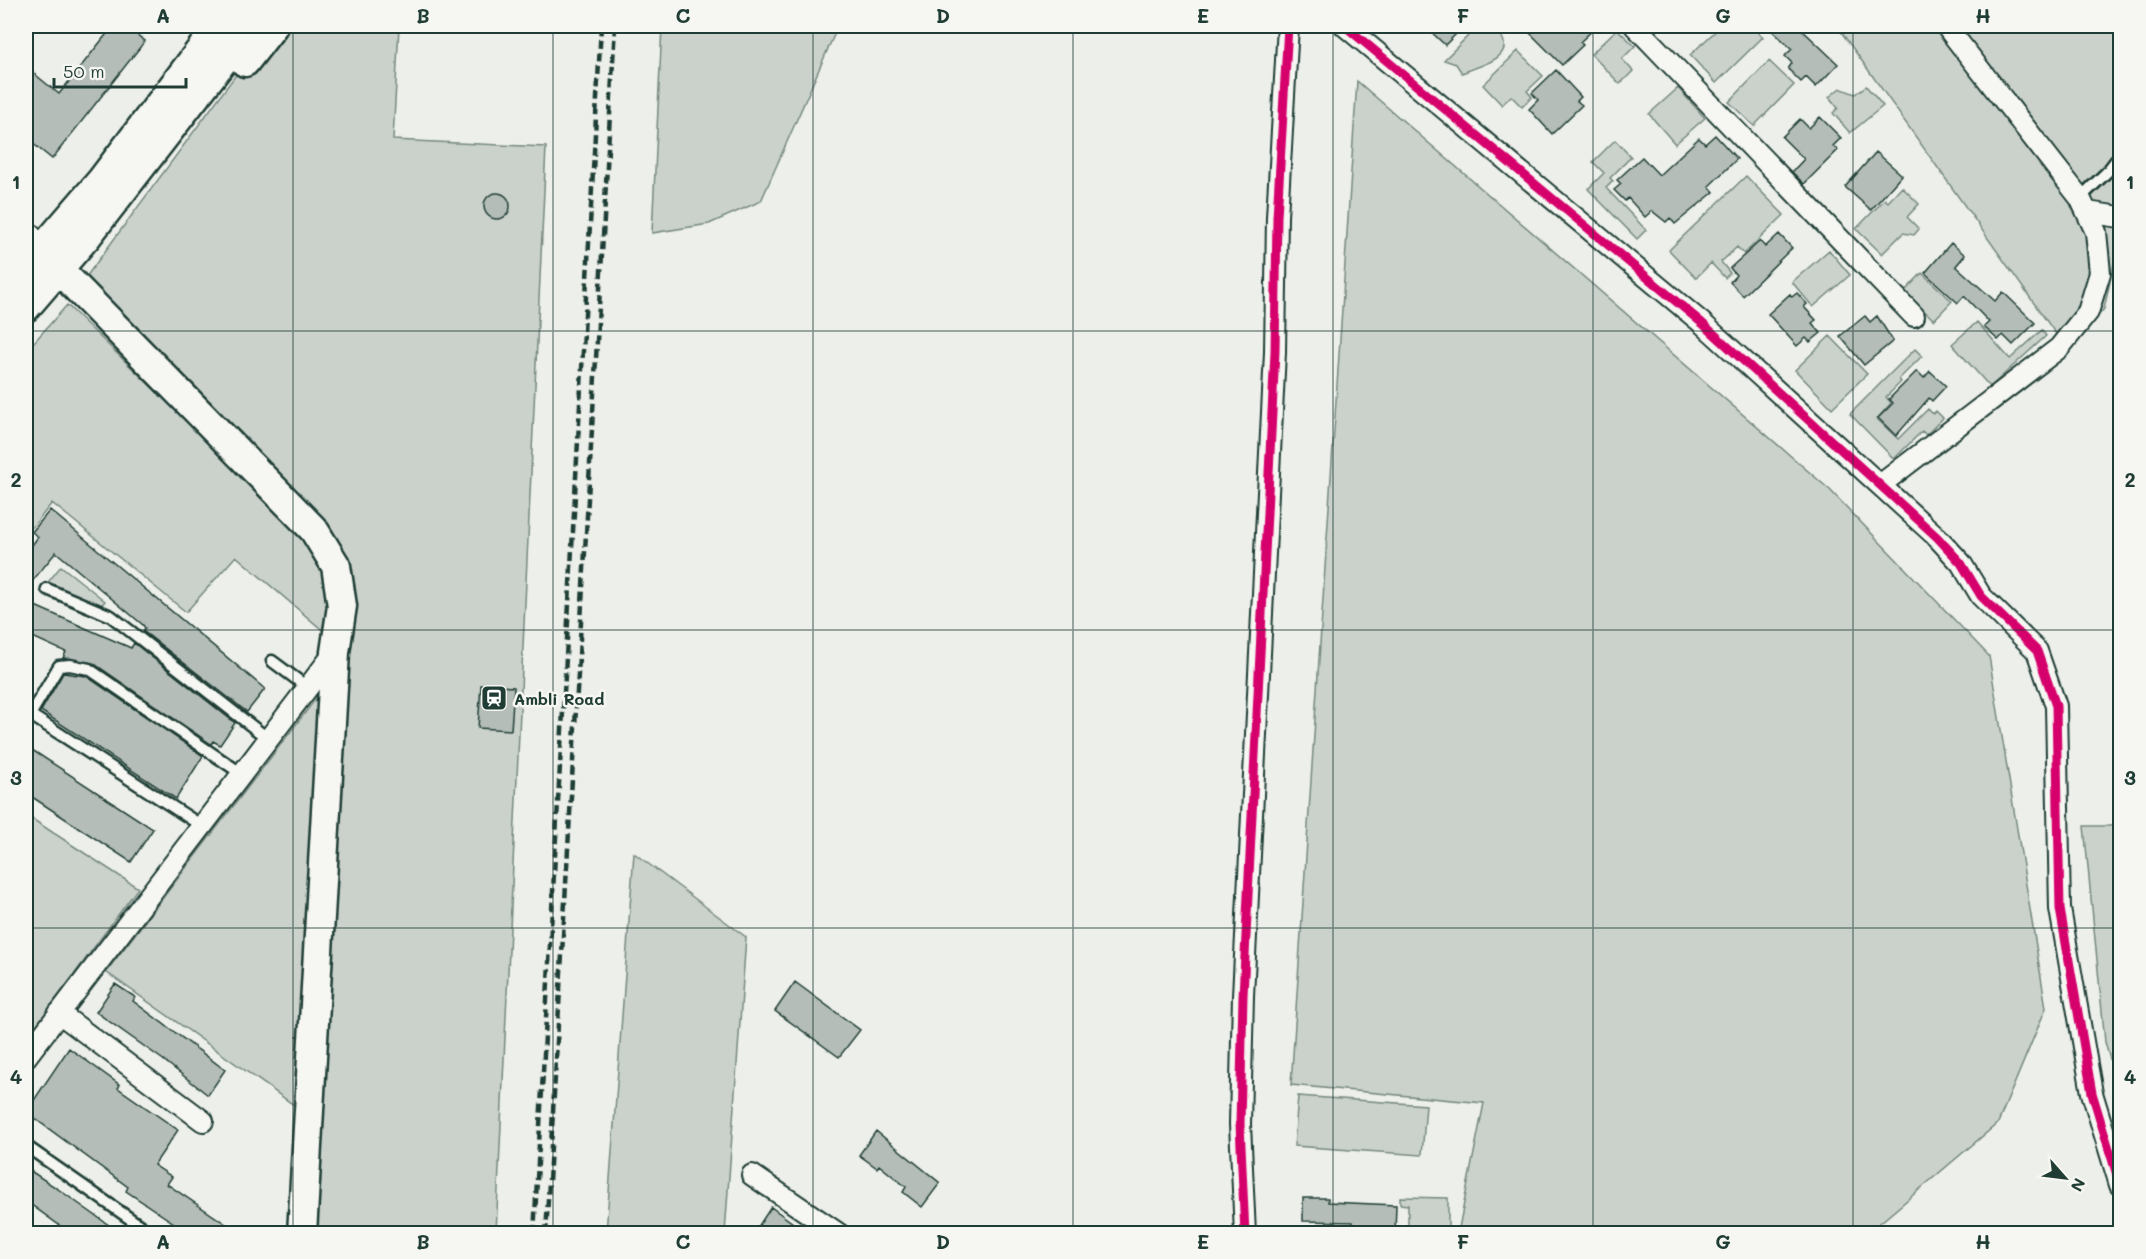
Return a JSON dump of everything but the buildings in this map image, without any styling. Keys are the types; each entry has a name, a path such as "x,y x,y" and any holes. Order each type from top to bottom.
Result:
{"street":[{"path":"26,307 36,253 90,165 198,26"},
{"path":"110,189 219,26"},
{"path":"78,228 250,26"},
{"path":"36,253 78,228 129,210 273,26"},
{"path":"1245,1233 1240,1124 1243,996 1275,352 1277,217 1288,26"},
{"path":"1345,26 1702,323 1937,537 1961,563 1980,596 2037,651 2056,706 2060,909 2092,1092 2121,1185"},
{"path":"1635,26 1914,316"},
{"path":"1880,485 2059,348 2088,312 2100,273 2096,232 2084,205 1946,26"},
{"path":"2084,205 2121,217"},
{"path":"36,253 314,530 336,566 342,606 335,652 302,1233"},
{"path":"26,1057 267,738 335,652"},
{"path":"59,1013 203,1121"},
{"path":"752,1174 839,1233"}],"lane":[{"path":"2084,205 2121,154"},
{"path":"47,589 111,616 267,738"},
{"path":"272,661 307,687"},
{"path":"202,826 28,713 59,666 89,669 242,774"},
{"path":"26,1146 153,1233"}],"shaded area":[{"path":"272,26 399,26 393,140 546,147 496,1233 305,1233 338,566 86,277"},
{"path":"662,26 838,26 761,201 709,224 652,233"},
{"path":"1482,26 1498,31 1504,45 1503,51 1492,61 1462,73 1456,64 1444,60 1475,29"},
{"path":"1721,26 1752,26 1763,37 1716,83 1690,55"},
{"path":"1837,26 2120,26 2120,237 2104,309 2068,351"},
{"path":"1617,29 1635,46 1622,59 1633,71 1620,84 1591,54"},
{"path":"1518,51 1543,76 1527,91 1532,97 1522,107 1511,96 1502,105 1483,85"},
{"path":"1769,61 1794,85 1754,126 1729,102"},
{"path":"1357,81 1830,490 1989,656 2046,1008 1998,1123 1868,1233 1458,1233 1484,1103 1291,1085"},
{"path":"1866,86 1883,106 1850,133 1833,113 1838,108 1829,97 1840,88 1855,94"},
{"path":"1678,88 1705,118 1675,144 1649,114"},
{"path":"1615,140 1631,157 1610,178 1613,181 1606,188 1646,230 1637,239 1588,189 1604,173 1593,162"},
{"path":"1746,176 1784,215 1744,254 1737,247 1721,262 1730,273 1725,278 1711,263 1696,278 1669,250"},
{"path":"1902,187 1919,204 1907,217 1919,229 1914,235 1903,233 1882,254 1856,229 1885,199 1888,202"},
{"path":"1829,250 1850,275 1813,307 1792,282"},
{"path":"1922,273 1952,301 1934,320 1904,292"},
{"path":"67,305 307,538 321,562 329,583 330,605 327,634 236,556 186,612 52,503 26,535 26,351"},
{"path":"1977,322 2010,359 2042,330 2046,336 1990,387 1952,344"},
{"path":"1830,336 1867,374 1832,408 1795,370"},
{"path":"1915,349 1922,356 1899,379 1901,382 1886,397 1891,403 1877,419 1898,439 1928,409 1933,414 1936,411 1943,418 1926,435 1922,431 1894,459 1850,414"},
{"path":"61,566 105,601 98,609 45,586"},
{"path":"321,692 301,1110 106,972"},
{"path":"26,815 138,888 27,1038 26,1037"},
{"path":"2084,826 2120,826 2120,1095 2105,1042"},
{"path":"634,853 746,937 725,1233 606,1233"},
{"path":"1298,1096 1426,1105 1422,1155 1294,1146"},
{"path":"1400,1197 1448,1198 1448,1233 1408,1233 1408,1205 1400,1204"}],"railway":[{"path":"534,1234 601,26"},
{"path":"546,1234 615,26"}],"cycle path":[{"path":"1245,1234 1240,1124 1243,996 1275,352 1277,217 1288,26"},
{"path":"1345,26 1702,323 1937,537 1961,563 1981,596 2037,651 2056,706 2060,909 2092,1093 2120,1185"}],"place":[{"name":"Ambli Road","path":"494,698"}]}
